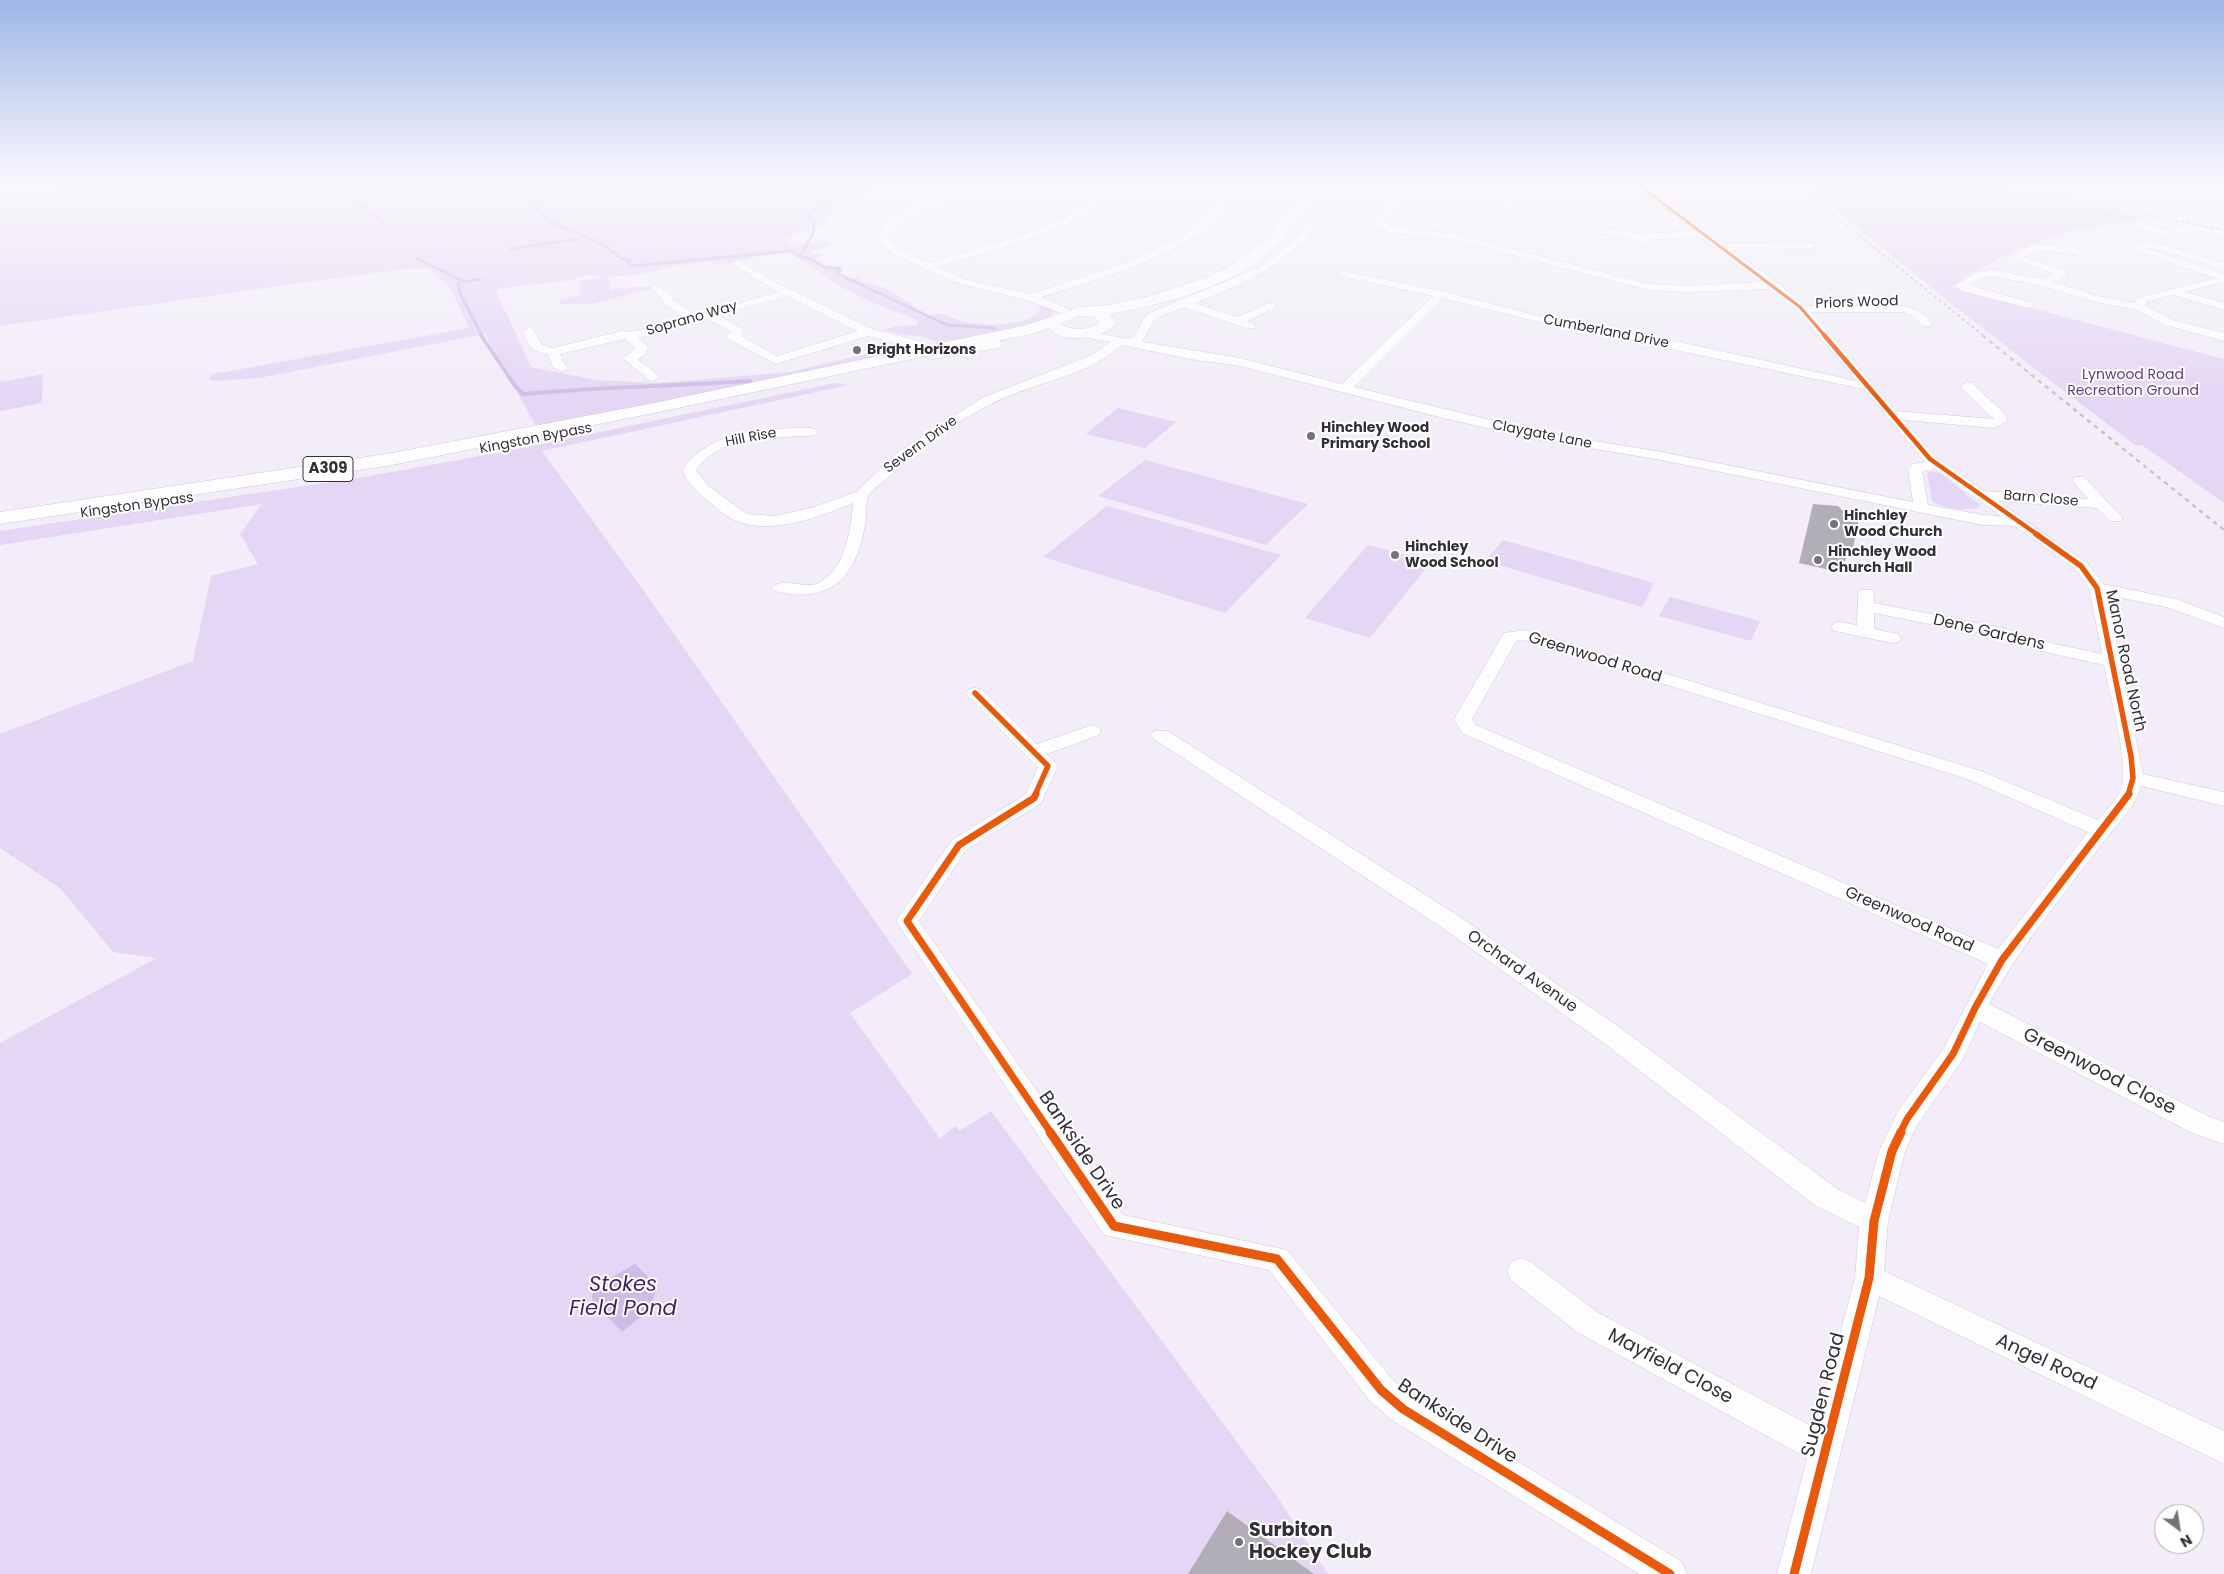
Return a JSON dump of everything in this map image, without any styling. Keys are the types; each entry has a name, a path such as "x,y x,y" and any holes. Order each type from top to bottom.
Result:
{"highway":[{"path":"1069,313 1111,310 1167,296 1204,282 1253,256"},
{"path":"1089,313 1105,317 1107,325 1200,290 1257,262 1264,256"},
{"name":"Kingston Bypass","path":"0,518 392,459 673,404 1031,329 1052,322 1055,318 1069,313"},
{"path":"1052,322 1058,329 1075,333"},
{"name":"Kingston Bypass","path":"0,526 404,464 998,344 1075,333 1107,325"}],"street":[{"path":"908,256 976,286 1031,297 1069,313"},
{"path":"929,266 958,256"},
{"path":"1031,297 1147,256"},
{"name":"Severn Drive","path":"861,495 903,455 934,433 987,401 1096,358 1123,341 1139,338 1151,316 1263,269 1280,256"},
{"path":"1530,256 1649,287 1687,289 1774,285"},
{"name":"Manor Road North","path":"1735,256 1800,307 1937,465 2013,516 2081,566 2097,588 2128,734 2133,778 2130,792 2002,960 1974,1008 1953,1054 1907,1119 1892,1151 1874,1221"},
{"path":"2018,256 2016,258 2076,276"},
{"path":"2159,256 2224,278"},
{"path":"2192,256 2224,266"},
{"path":"738,264 868,332 933,349"},
{"path":"2029,305 1960,285 1980,274 1994,273 2044,283 2095,299 2140,307 2165,321 2224,336"},
{"path":"2044,283 2063,273"},
{"name":"Cumberland Drive","path":"1344,274 1441,294 1535,318 1689,348 1835,381 1869,386"},
{"path":"2140,307 2141,300 2224,278"},
{"path":"654,288 666,295 668,302 698,322"},
{"name":"Soprano Way","path":"629,336 698,322 708,314 789,292"},
{"path":"2172,292 2224,307"},
{"path":"1346,388 1441,294"},
{"name":"Priors Wood","path":"1800,307 1916,302"},
{"path":"1184,303 1250,326"},
{"path":"1238,321 1271,306"},
{"path":"1800,307 1905,309 1915,313 1927,324"},
{"path":"708,314 737,330 738,333 726,336 776,360 868,332"},
{"path":"1107,325 1123,341"},
{"path":"529,331 532,343 540,349 553,352 622,335 629,336"},
{"name":"Claygate Lane","path":"1075,333 1190,355 1240,362 1447,415 1540,436 1656,455 1969,516 2013,516"},
{"name":"Soprano Way","path":"627,375 649,374 629,358 641,352 642,347 629,336"},
{"path":"892,339 916,340 933,349"},
{"path":"933,349 933,355 998,344"},
{"path":"553,352 557,364 562,368"},
{"path":"1892,415 1994,424 2002,422 2000,417 1967,386"},
{"name":"Hill Rise","path":"810,432 783,432 728,441 705,450 693,461 689,470 693,481 734,514 746,519 772,520 802,516 861,495"},
{"path":"1921,507 1916,469 1918,467 1937,465"},
{"name":"Barn Close","path":"2079,480 2115,518"},
{"name":"Barn Close","path":"1981,494 2101,504"},
{"path":"780,588 799,592 812,590 830,583 844,571 852,553 861,509 861,495"},
{"path":"2097,588 2170,603 2224,623"},
{"name":"Dene Gardens","path":"1865,632 1867,600 2003,633 2051,648 2111,661"},
{"path":"1840,627 1892,638"},
{"name":"Greenwood Road","path":"2002,960 1469,729 1463,719 1510,637 1525,635 1974,775 2102,830"},
{"name":"Bankside Drive","path":"975,693 1048,766 1034,798 959,845 907,921 1114,1226 1277,1259 1381,1390 1403,1409 1670,1574"},
{"path":"1035,752 1092,731"},
{"name":"Orchard Avenue","path":"1161,735 1452,923 1610,1034 1826,1197 1874,1221"},
{"path":"2133,778 2224,799"},
{"name":"Greenwood Close","path":"1974,1008 2201,1125 2224,1133"},
{"name":"Sugden Road","path":"1794,1574 1869,1278 1874,1221"},
{"name":"Mayfield Close","path":"1522,1271 1587,1322 1826,1451"},
{"name":"Angel Road","path":"1869,1278 2224,1448"}],"green space":[{"path":"0,256 757,256 725,264 709,262 669,267 651,273 608,277 611,291 614,289 651,286 650,289 591,304 560,304 559,301 581,295 579,281 607,277 588,275 565,281 495,289 531,367 596,380 658,383 790,372 904,345 913,349 537,428 485,334 259,378 212,381 209,379 213,374 469,328 451,289 429,269 408,269 314,281 0,326"},
{"path":"796,256 820,256 816,259 825,265 842,269 836,275 844,279 860,277 863,282 889,290 928,316 941,314 962,321 992,325 1012,323 1031,318 1039,313 1040,306 1045,304 1055,308 1050,317 1040,322 989,335 937,342 920,336 903,335 883,330 896,326 916,325 918,321 855,295"},
{"name":"Lynwood Road Recreation Ground","path":"1893,256 2004,256 1977,270 1952,287 2224,359 2224,503 2142,445 2135,445"},
{"path":"43,374 42,403 0,411 0,382"},
{"path":"835,383 849,385 542,451 646,594 912,974 850,1013 940,1139 955,1126 960,1131 991,1111 1274,1492 1328,1574 0,1574 0,1043 157,958 113,952 61,889 0,848 0,734 193,661 211,576 258,564 240,534 262,504 0,545 0,531 359,478 519,449"},
{"path":"1118,408 1176,422 1145,448 1086,434"},
{"path":"1145,460 1308,504 1266,545 1098,496"},
{"path":"1931,471 1940,473 1980,505 1978,508 1954,509 1932,501 1927,474"},
{"path":"1107,506 1281,555 1225,613 1043,557"},
{"path":"1503,540 1654,583 1642,607 1485,561"},
{"path":"1368,545 1431,562 1370,638 1305,618"},
{"path":"1670,597 1760,621 1751,641 1659,616"}],"water":[{"name":"Stokes Field Pond","path":"635,1264 657,1286 650,1309 622,1332 593,1302 591,1289"}],"building":[{"path":"1813,504 1838,506 1842,510 1860,514 1853,548 1848,546 1843,573 1799,563"},
{"name":"Surbiton Hockey Club","path":"1227,1511 1314,1574 1188,1574"}],"waterway":[{"path":"619,256 630,261 627,262 632,266 733,256"},
{"path":"800,256 806,257 826,268 839,268 841,270 836,272 838,274 947,325 995,328"},
{"path":"418,259 465,282 480,279"},
{"path":"459,283 459,291 482,336"},
{"path":"481,335 515,386 523,394 750,381"}],"railway":[{"path":"1885,256 1984,336"},
{"path":"1982,335 2224,530"}],"cycle path":[{"path":"1733,256 1800,307 1930,459 2081,566 2097,588 2100,599 2131,756 2133,778 2130,792 2002,960 1975,1008 1953,1054 1907,1119 1892,1151 1874,1221 1869,1278 1794,1574"},
{"path":"975,693 1048,766 1034,798 959,845 907,921 1114,1226 1277,1259 1381,1390 1403,1409 1670,1574"}],"place":[{"name":"Bright Horizons","path":"857,350"},
{"name":"Hinchley Wood Primary School","path":"1311,436"},
{"name":"Hinchley Wood Church","path":"1834,524"},
{"name":"Hinchley Wood School","path":"1395,555"},
{"name":"Hinchley Wood Church Hall","path":"1818,560"},
{"name":"Surbiton Hockey Club","path":"1239,1542"}]}
